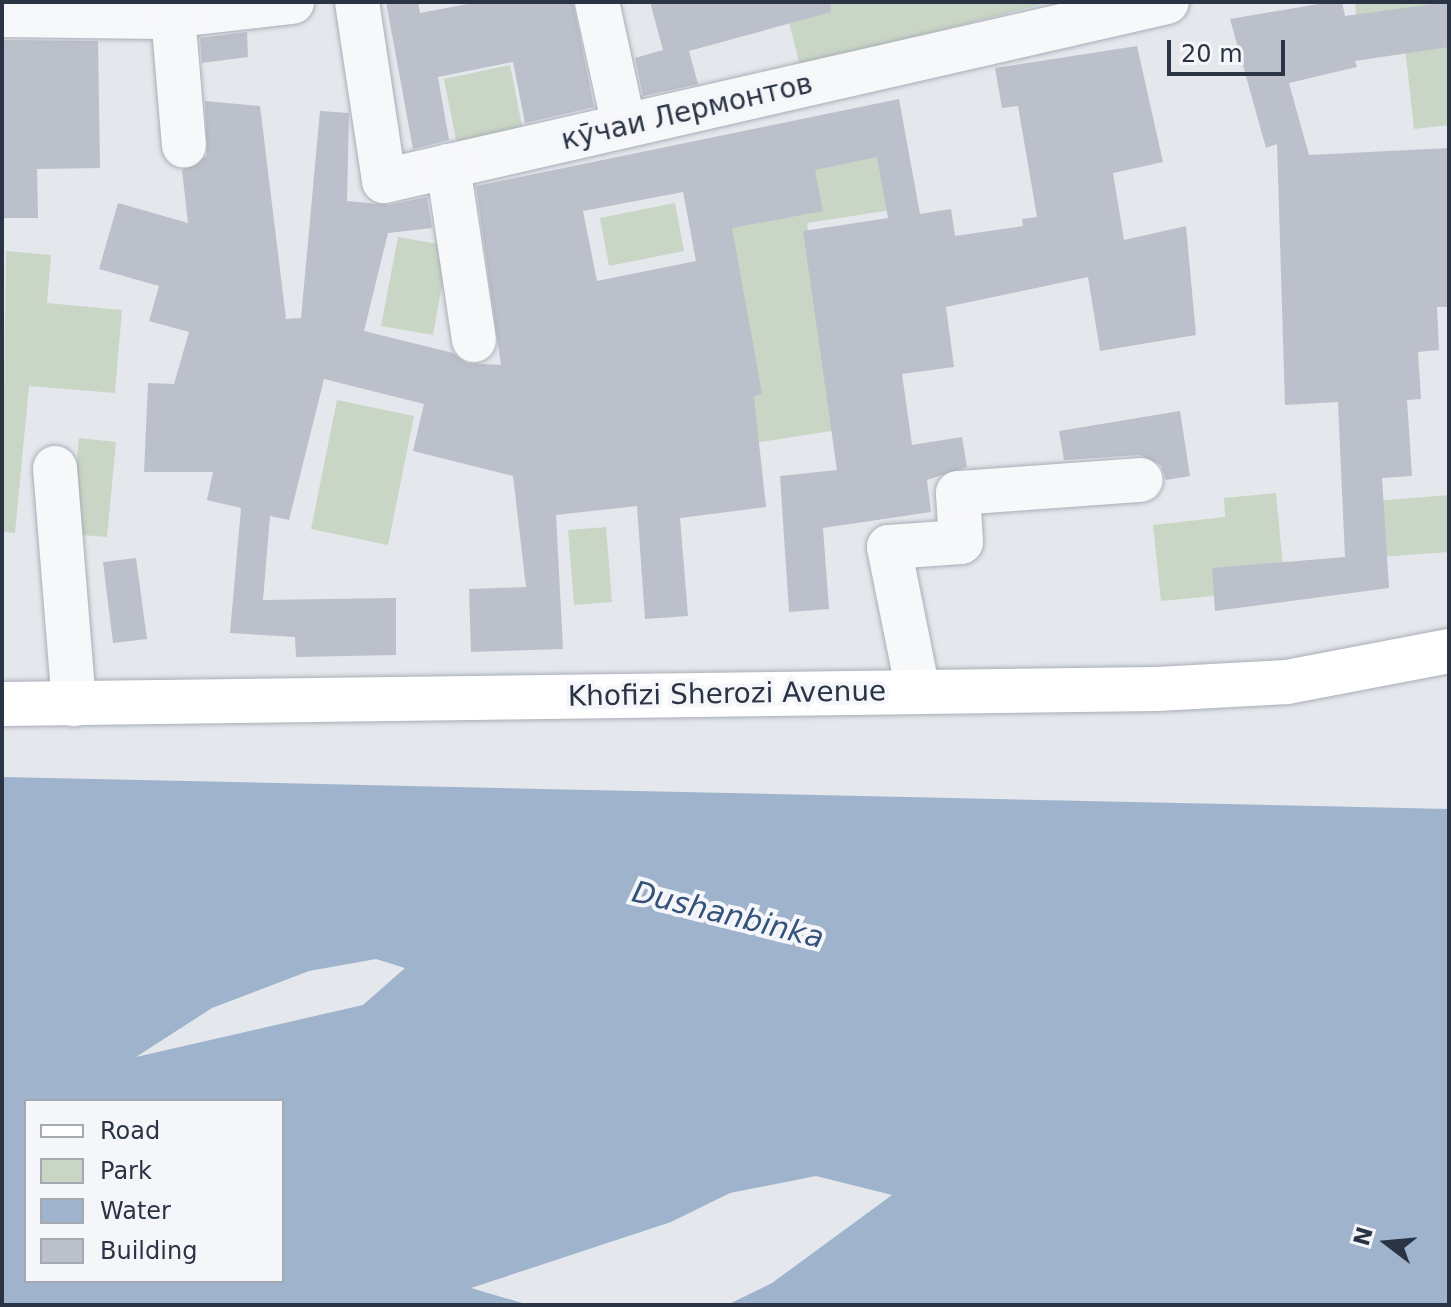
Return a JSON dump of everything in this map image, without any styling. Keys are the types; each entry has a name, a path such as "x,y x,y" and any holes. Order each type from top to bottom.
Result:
{"main road":[{"name":"Khofizi Sherozi Avenue","path":"2,704 918,691 1287,682 1449,651"}],"lane":[{"path":"2,15 173,15 292,2"},
{"name":"кӯчаи Лермонтов","path":"357,2 384,181 1167,2"},
{"path":"597,2 624,126"},
{"path":"173,15 184,146"},
{"path":"448,166 474,340"},
{"path":"55,468 74,704"},
{"path":"918,691 889,547 961,542 958,493 1141,480"}],"green space":[{"path":"784,2 1051,2 800,66"},
{"path":"1355,2 1447,2 1449,125 1414,129 1403,30 1358,35"},
{"path":"510,65 525,141 459,155 444,79"},
{"path":"882,145 891,210 807,223 838,430 747,444 712,219 803,158"},
{"path":"675,203 684,251 609,266 600,218"},
{"path":"398,237 449,246 433,335 381,326"},
{"path":"6,251 51,255 47,303 122,310 115,393 29,386 15,533 2,532"},
{"path":"337,400 414,416 388,545 311,529"},
{"path":"79,438 116,442 107,537 70,534"},
{"path":"1276,493 1285,589 1161,601 1153,525 1225,517 1224,498"},
{"path":"1449,495 1449,552 1379,557 1374,501"},
{"path":"606,527 612,602 574,605 568,530"}],"water":[{"name":"Dushanbinka","path":"2,777 1449,809 1449,1305 727,1305 772,1283 892,1195 816,1176 730,1193 671,1222 471,1288 529,1305 2,1305","holes":["376,959 405,968 363,1005 136,1057 212,1008 309,971"]}],"building":[{"path":"386,2 418,2 420,13 478,2 573,2 594,107 525,123 513,62 438,77 449,140 413,149"},
{"path":"650,2 830,2 831,12 689,51 698,84 643,96 635,58 663,50"},
{"path":"1342,2 1345,16 1449,2 1449,47 1355,61 1357,67 1289,83 1309,155 1449,148 1449,307 1437,307 1439,350 1418,352 1421,399 1407,400 1412,476 1382,478 1389,588 1215,611 1212,568 1345,557 1338,402 1285,405 1277,144 1266,148 1230,19"},
{"path":"247,32 248,57 202,63 200,38"},
{"path":"2,40 98,41 100,168 37,169 38,218 2,218"},
{"path":"1137,46 1163,162 1113,173 1124,240 1186,226 1196,335 1100,351 1088,277 946,307 954,367 902,374 912,445 962,437 967,467 927,480 931,512 823,528 829,609 789,612 780,476 837,470 803,231 888,218 877,157 815,170 823,211 732,228 762,393 754,397 766,507 680,518 688,616 645,619 637,506 556,515 563,649 471,652 469,589 526,587 513,476 413,451 424,404 324,379 289,520 270,516 263,600 396,598 396,655 296,657 295,637 230,633 241,508 207,500 213,472 144,472 148,383 174,384 189,332 149,321 159,286 99,269 118,203 188,223 182,170 207,156 205,101 260,106 286,319 301,318 320,111 349,113 347,201 389,205 427,197 432,228 388,233 364,331 453,353 466,363 501,365 476,186 899,99 920,214 951,209 955,236 1023,226 1022,219 1037,217 1018,106 1002,108 995,68","holes":["683,192 696,261 597,281 583,211"]},
{"path":"1180,411 1190,476 1166,480 1161,465 1140,455 1064,460 1059,431"},
{"path":"136,558 147,639 113,643 103,562"}]}
